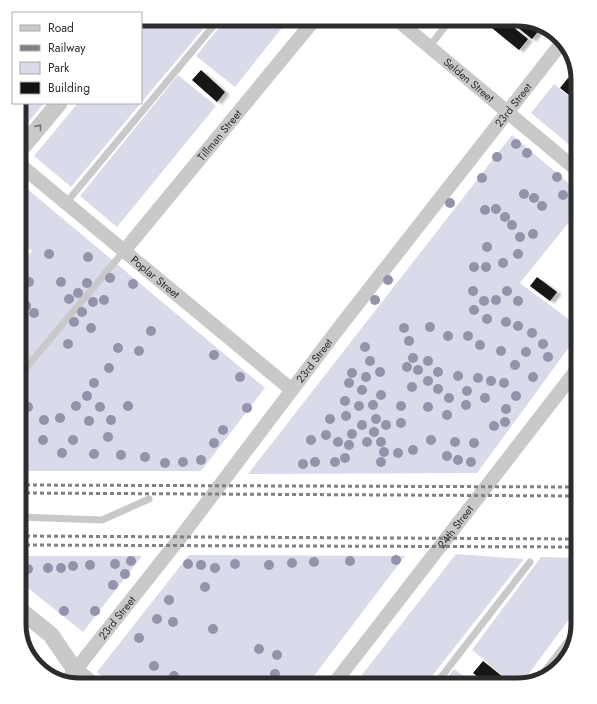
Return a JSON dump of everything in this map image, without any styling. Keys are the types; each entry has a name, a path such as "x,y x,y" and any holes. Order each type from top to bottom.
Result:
{"street":[{"name":"Tillman Street","path":"124,251 309,26"},
{"name":"Selden Street","path":"404,26 571,165"},
{"name":"23rd Street","path":"70,676 180,538 292,390 559,46"},
{"path":"26,143 58,104"},
{"name":"Poplar Street","path":"26,170 292,390"},
{"name":"24th Street","path":"338,678 571,377"},
{"path":"26,614 50,635 70,676"}],"lane":[{"path":"66,203 213,26"},
{"path":"429,47 446,26"},
{"path":"26,368 124,251"},
{"path":"26,517 102,520 149,499"},
{"path":"440,678 530,562"}],"green space":[{"path":"142,26 199,26 203,29 142,102"},
{"path":"220,26 283,26 235,87 196,56"},
{"path":"178,75 216,106 117,227 80,196"},
{"path":"554,84 571,98 571,146 531,113"},
{"path":"26,104 43,104 26,125"},
{"path":"77,104 140,104 71,187 34,156"},
{"path":"512,135 571,185 571,220 520,283 571,321 571,345 477,473 248,474"},
{"path":"26,188 265,388 201,471 26,471 26,258 32,251 26,246"},
{"path":"456,554 524,559 430,678 359,678"},
{"path":"189,555 405,556 312,678 104,678 97,672"},
{"path":"26,556 142,556 83,632 26,587"},
{"path":"541,557 571,558 571,616 526,677 507,678 472,650"},
{"path":"454,669 466,678 447,678"}],"building":[{"path":"494,26 512,26 528,39 519,50 492,28"},
{"path":"516,26 531,28 538,31 532,39"},
{"path":"201,70 225,92 217,102 192,80"},
{"path":"568,78 571,80 571,97 560,88"},
{"path":"537,277 557,292 550,301 530,286"},
{"path":"483,661 504,678 479,678 473,673"}],"railway":[{"path":"26,485 571,487"},
{"path":"26,493 571,496"},
{"path":"26,536 571,539"},
{"path":"26,545 571,547"}]}
